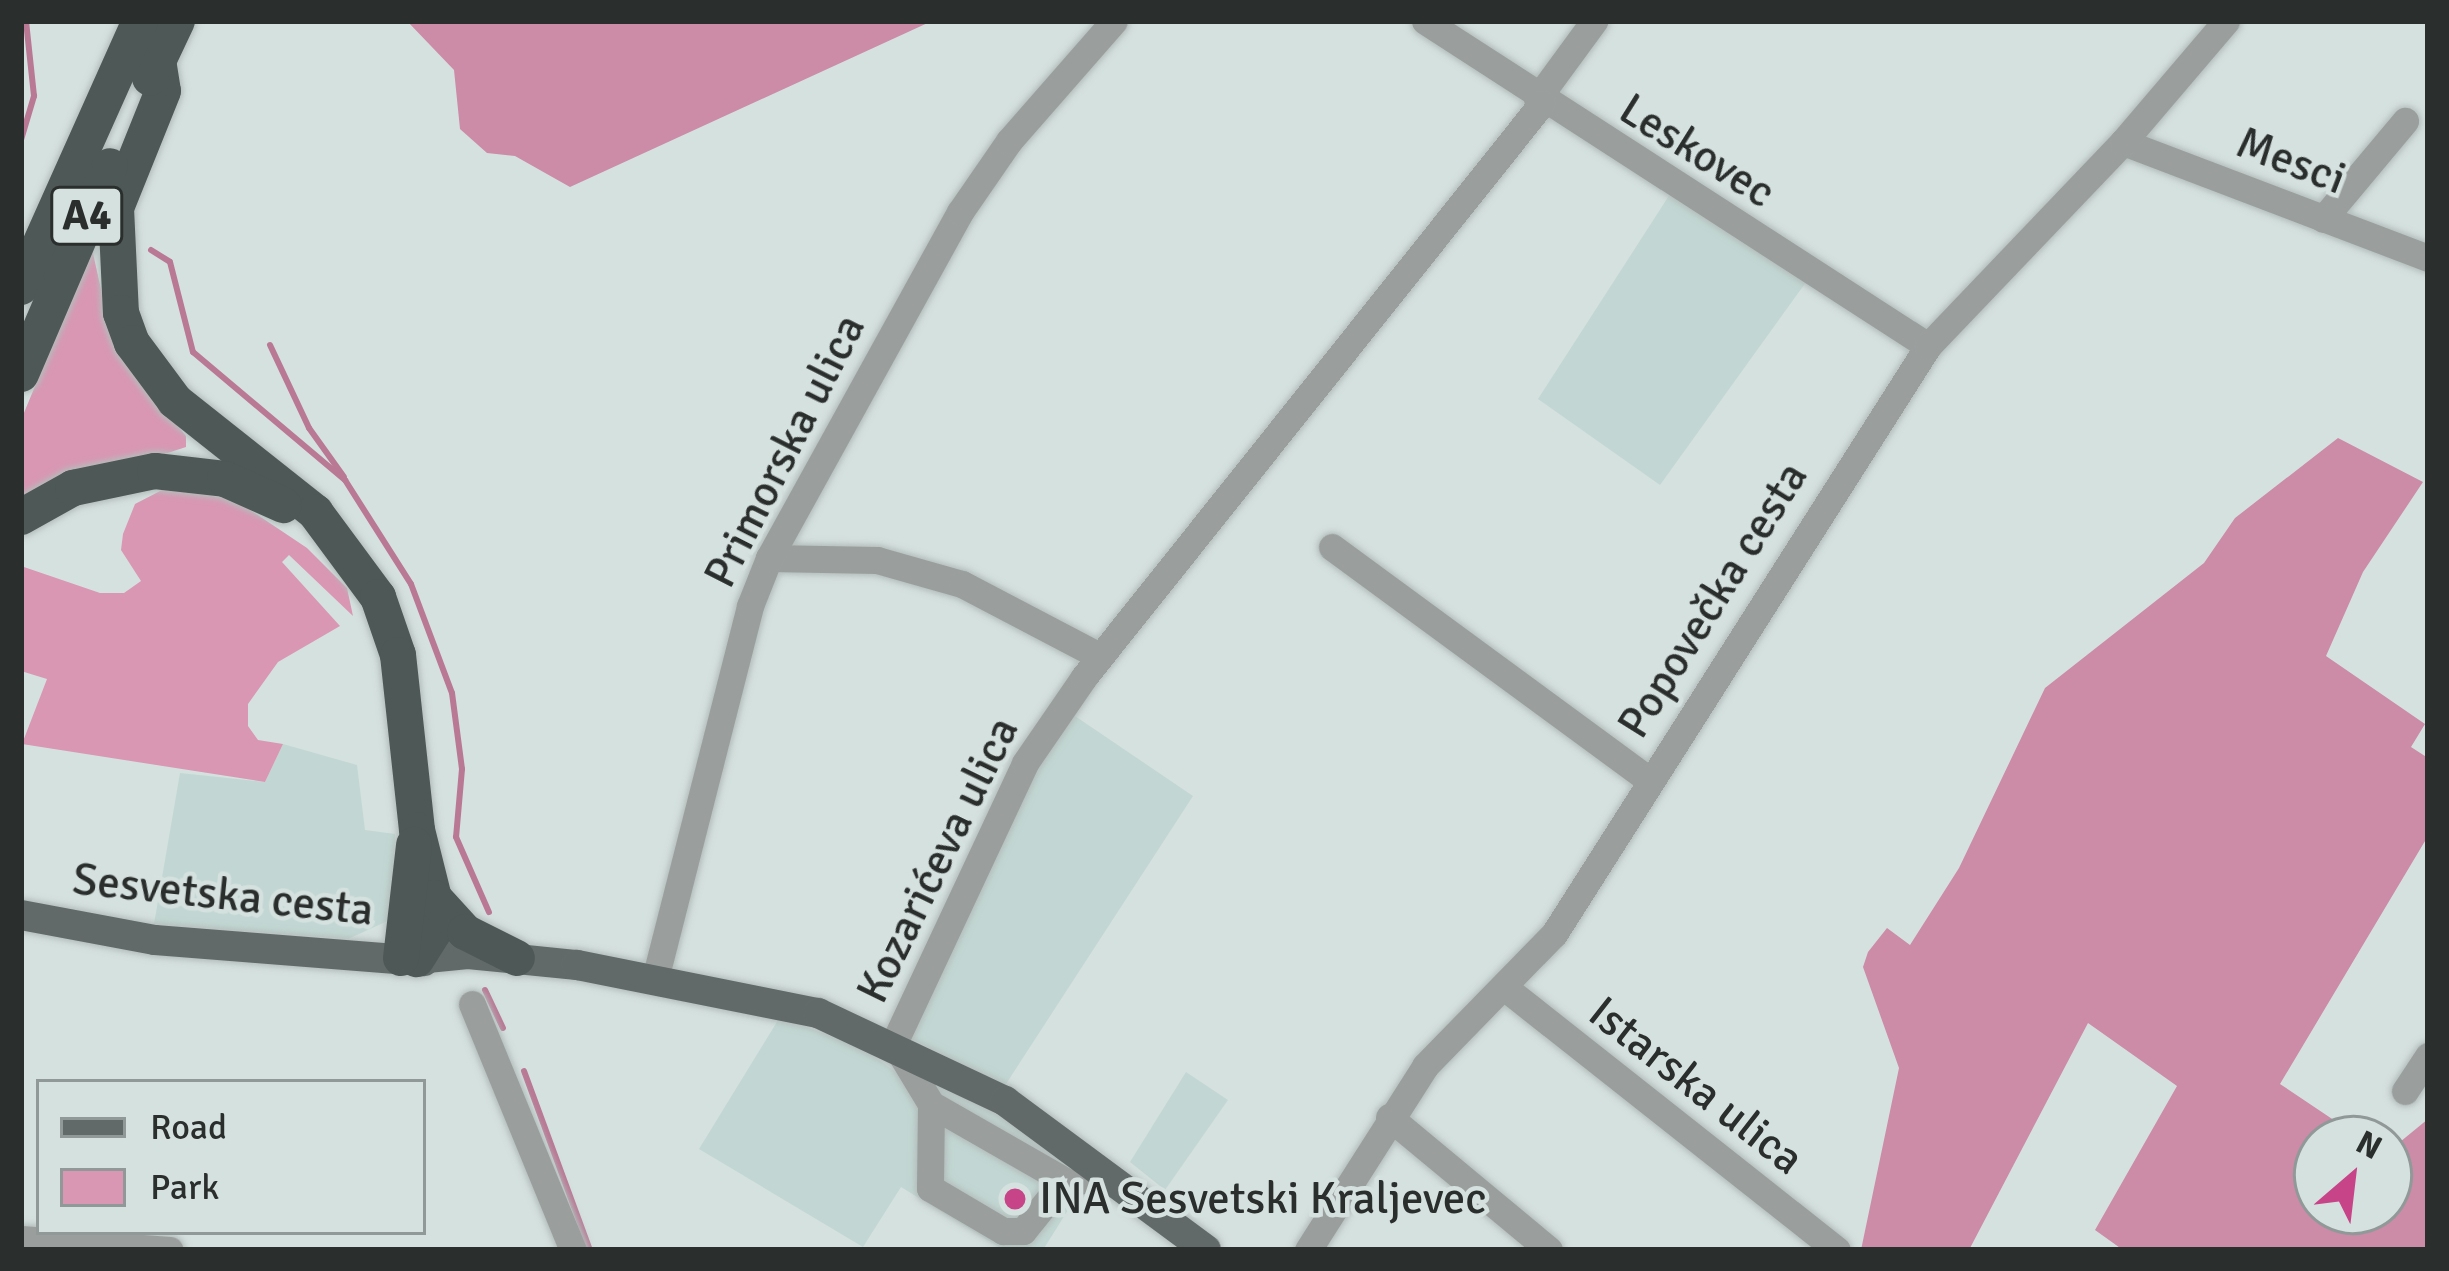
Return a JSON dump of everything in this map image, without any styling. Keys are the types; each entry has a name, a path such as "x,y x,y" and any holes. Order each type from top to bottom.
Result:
{"highway":[{"name":"A4","path":"21,287 140,21"},
{"name":"A4","path":"21,374 176,21"},
{"path":"158,60 163,91 126,170 112,242 132,343 175,401 305,503 346,550 377,597 398,655 417,830 434,898 433,933 409,958"},
{"path":"21,518 116,475 192,473 276,501 346,550"},
{"path":"409,958 417,830"},
{"path":"434,898 464,932 517,958"}],"main road":[{"name":"Sesvetska cesta","path":"21,915 155,940 409,958"},
{"path":"409,958 472,972 641,977"},
{"path":"409,958 517,958 641,977 779,1002 894,1043 1005,1101 1206,1250"}],"street":[{"name":"Primorska ulica","path":"641,977 750,606 769,558 960,212 1009,141 1114,21"},
{"name":"Leskovec","path":"1425,21 1539,101 1928,346"},
{"path":"1539,101 1594,21"},
{"name":"Popovečka cesta","path":"1308,1250 1425,1066 1554,934 1928,346 2123,142 2226,21"},
{"name":"Kozarićeva ulica","path":"894,1043 1025,763 1099,656 1539,101"},
{"path":"2324,219 2405,121"},
{"name":"Mesci","path":"2123,142 2428,258"},
{"path":"1332,547 1650,781"},
{"path":"769,558 877,560 962,584 1099,656"},
{"name":"Istarska ulica","path":"1504,987 1837,1250"},
{"path":"472,1004 573,1250"},
{"path":"894,1043 932,1104 1067,1183 1115,1180"},
{"path":"2405,1091 2428,1056"},
{"path":"932,1104 930,1187 1003,1231 1023,1231 1067,1183"},
{"path":"1389,1117 1549,1250"},
{"path":"21,1239 170,1250"}],"shaded area":[{"path":"407,21 932,21 570,187 515,156 487,153 460,129 454,70"},
{"path":"1672,191 1809,278 1660,485 1538,399"},
{"path":"2338,438 2423,482 2363,572 2326,656 2425,724 2411,747 2428,758 2428,836 2280,1084 2326,1115 2293,1115 2293,1235 2413,1235 2413,1131 2428,1119 2428,1250 2123,1250 2095,1230 2177,1086 2088,1023 1969,1250 1861,1250 1899,1068 1863,967 1868,952 1887,928 1910,945 1959,868 2045,688 2204,563 2235,518"},
{"path":"1075,716 1193,796 1004,1087 910,1038 1042,753"},
{"path":"283,744 357,765 365,830 395,834 392,919 348,939 154,924 180,773 265,782"},
{"path":"780,1017 864,1049 901,1076 913,1057 1076,1163 1081,1189 1043,1250 1004,1250 901,1187 863,1247 699,1149"},
{"path":"1186,1072 1228,1100 1165,1190 1130,1162"}],"green space":[{"path":"92,249 114,347 186,436 186,447 21,501 21,420"},
{"path":"164,489 234,499 307,548 347,588 353,616 289,555 282,562 340,626 278,662 248,704 248,726 258,740 283,744 265,782 22,744 47,679 21,671 21,566 100,593 124,593 141,581 121,550 123,534 135,504"}],"waterway":[{"path":"21,140 34,96 26,21"},
{"path":"151,250 170,262 193,352 345,480 411,584 452,693 462,769 456,837 489,912"},
{"path":"270,345 309,428 344,477"},
{"path":"485,990 503,1028"},
{"path":"524,1071 590,1250"}],"place":[{"name":"INA Sesvetski Kraljevec","path":"1015,1199"}]}
